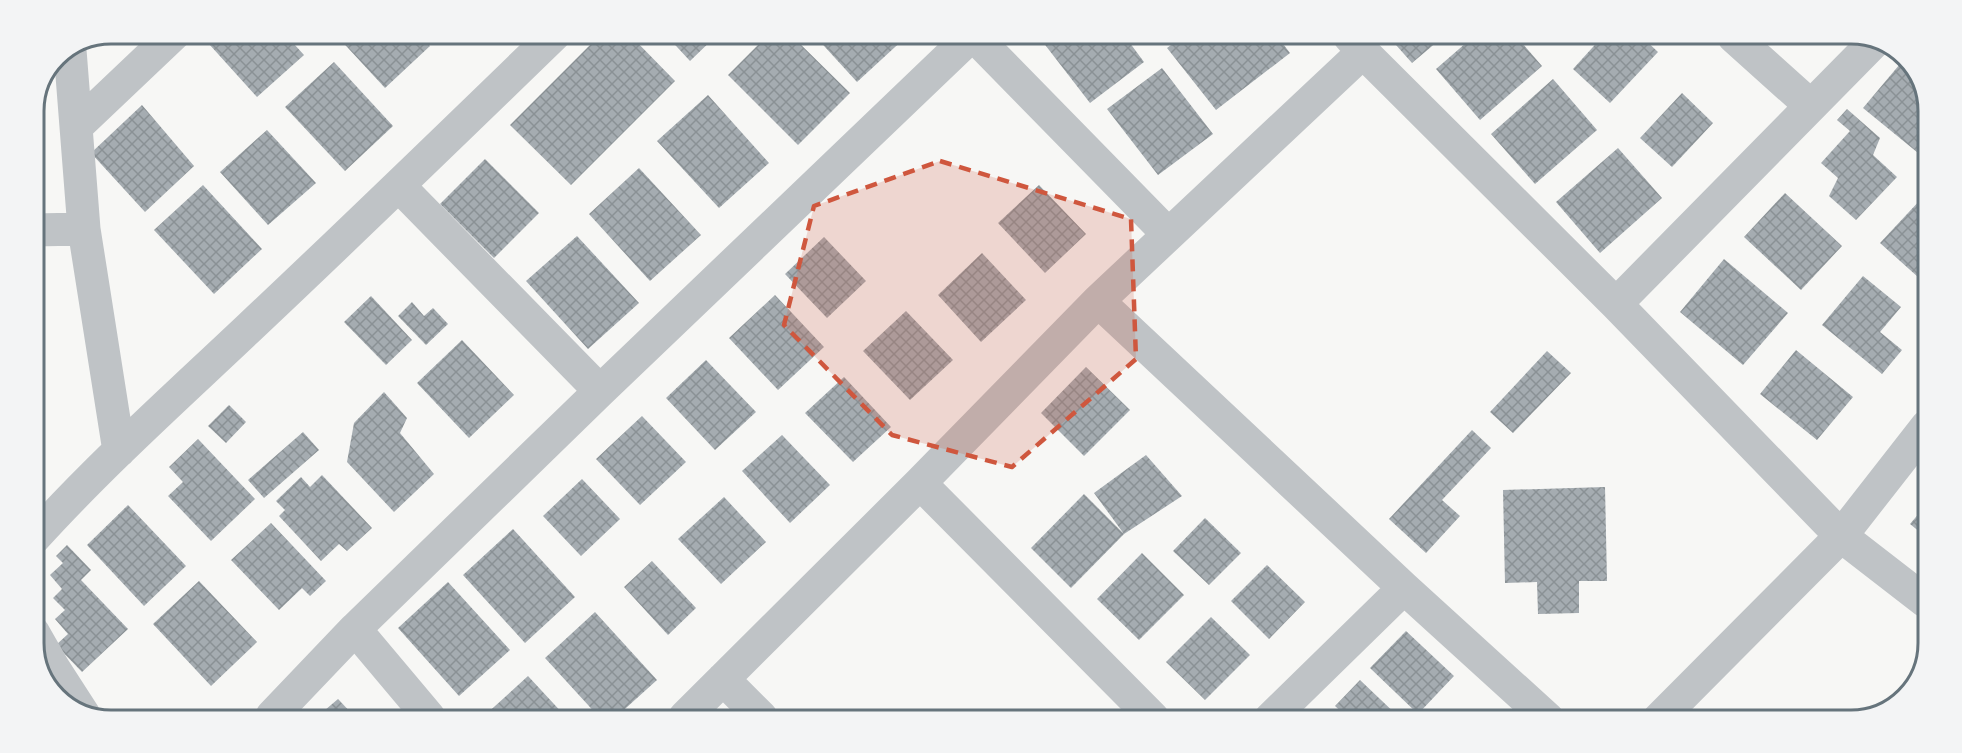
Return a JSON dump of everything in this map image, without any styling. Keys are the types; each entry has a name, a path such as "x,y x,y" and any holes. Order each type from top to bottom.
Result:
{"street":[{"path":"77,126 163,44"},
{"path":"49,502 119,451 399,186 545,44"},
{"path":"278,710 355,629 600,391 964,44"},
{"path":"982,44 1168,234"},
{"path":"692,710 1356,44 1616,304 1840,536 1918,596"},
{"path":"1742,44 1810,106"},
{"path":"1616,304 1870,46"},
{"path":"71,57 84,229 119,451"},
{"path":"399,186 600,391"},
{"path":"44,230 84,229"},
{"path":"1098,301 1404,588 1538,710"},
{"path":"1668,710 1840,536 1918,436"},
{"path":"920,483 1145,710"},
{"path":"1279,710 1404,588"},
{"path":"355,629 423,710"},
{"path":"45,654 73,698"},
{"path":"723,679 754,710"}],"highlighted area":[{"path":"940,161 1131,219 1136,359 1012,467 892,435 784,325 814,206"}],"building":[{"path":"209,44 294,44 304,55 257,97"},
{"path":"344,44 428,44 430,46 385,88"},
{"path":"591,44 639,44 675,81 571,185 510,125"},
{"path":"674,44 708,44 690,61"},
{"path":"759,44 800,44 850,93 798,145 728,75"},
{"path":"822,44 898,44 857,82"},
{"path":"1044,44 1131,44 1144,62 1090,103"},
{"path":"1172,44 1283,44 1290,53 1216,110 1167,48"},
{"path":"1395,44 1435,44 1412,63"},
{"path":"1465,44 1523,44 1542,66 1480,120 1436,69"},
{"path":"1596,44 1649,44 1658,52 1610,103 1573,69"},
{"path":"334,62 393,126 345,171 285,107"},
{"path":"1900,64 1910,77 1917,97 1918,153 1863,108"},
{"path":"1162,68 1213,134 1158,175 1107,109"},
{"path":"1553,79 1597,130 1535,184 1491,134"},
{"path":"1682,93 1713,123 1672,167 1640,138"},
{"path":"708,95 769,163 719,208 657,141"},
{"path":"142,105 194,166 145,212 91,153"},
{"path":"1847,109 1880,138 1873,155 1897,177 1856,220 1829,196 1838,178 1821,163 1850,131 1837,120"},
{"path":"267,130 316,183 268,225 220,172"},
{"path":"1618,148 1662,198 1600,253 1556,202"},
{"path":"485,159 539,213 494,258 440,204"},
{"path":"639,168 701,235 650,281 589,214"},
{"path":"203,185 262,249 214,294 154,230"},
{"path":"1039,185 1086,234 1045,273 998,223"},
{"path":"1785,193 1842,246 1801,290 1744,237"},
{"path":"1918,202 1918,277 1880,243"},
{"path":"577,236 639,303 588,349 526,281"},
{"path":"824,237 866,281 827,318 785,274"},
{"path":"982,253 1026,300 981,342 938,295"},
{"path":"1724,259 1788,313 1743,365 1680,312"},
{"path":"1863,276 1901,307 1880,332 1902,350 1882,374 1822,325"},
{"path":"775,295 824,347 778,390 729,338"},
{"path":"371,296 412,340 386,365 344,322"},
{"path":"412,302 424,316 433,308 448,324 426,345 398,316"},
{"path":"906,311 953,360 910,400 863,351"},
{"path":"462,340 514,395 469,438 417,383"},
{"path":"1796,350 1853,397 1817,440 1760,394"},
{"path":"1547,351 1571,373 1513,433 1490,412"},
{"path":"706,360 756,412 715,450 666,398"},
{"path":"1086,367 1130,410 1084,456 1041,413"},
{"path":"844,377 891,427 853,462 805,413"},
{"path":"384,392 407,418 400,433 434,474 394,512 347,462 354,423"},
{"path":"229,405 246,422 226,443 208,426"},
{"path":"642,416 686,462 640,505 596,459"},
{"path":"1472,430 1491,448 1442,500 1460,516 1426,553 1389,519"},
{"path":"303,432 319,450 264,498 248,480"},
{"path":"782,435 830,485 790,523 742,471"},
{"path":"198,439 255,499 211,541 168,496 183,482 169,467"},
{"path":"1146,455 1182,496 1124,534 1094,493"},
{"path":"322,475 372,528 347,551 339,544 321,561 279,516 285,510 276,501 301,477 310,487"},
{"path":"582,479 620,519 581,556 543,516"},
{"path":"1605,487 1607,581 1579,581 1579,613 1538,614 1537,582 1505,583 1503,490"},
{"path":"1084,494 1124,534 1071,588 1031,548"},
{"path":"724,497 766,542 721,584 678,539"},
{"path":"128,505 186,566 144,606 87,545"},
{"path":"1918,514 1918,530 1910,524"},
{"path":"1205,518 1241,553 1209,585 1173,551"},
{"path":"271,523 326,581 310,596 302,588 279,610 231,560"},
{"path":"513,529 575,597 525,643 463,575"},
{"path":"67,545 91,570 81,580 128,629 82,672 56,645 68,634 55,619 65,610 53,598 62,589 50,575 63,563 56,556"},
{"path":"1142,553 1184,595 1139,640 1097,599"},
{"path":"652,561 696,608 668,635 624,587"},
{"path":"1267,565 1305,602 1269,639 1231,601"},
{"path":"199,581 257,642 211,686 153,624"},
{"path":"448,582 510,650 459,696 398,628"},
{"path":"595,612 657,680 624,710 593,710 545,658"},
{"path":"1211,617 1250,655 1205,700 1166,662"},
{"path":"1406,631 1454,676 1422,710 1414,710 1370,668"},
{"path":"528,676 560,710 491,710"},
{"path":"1360,680 1392,710 1339,710 1335,706"},
{"path":"338,699 348,710 325,710"}]}
